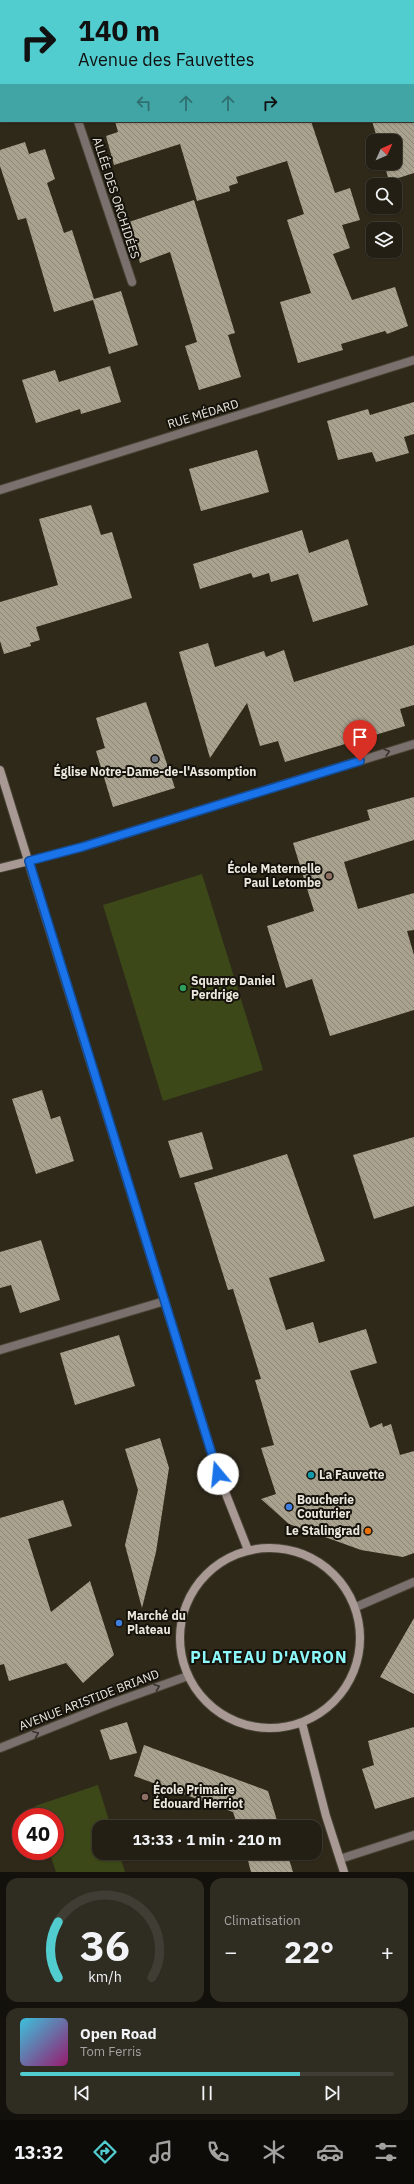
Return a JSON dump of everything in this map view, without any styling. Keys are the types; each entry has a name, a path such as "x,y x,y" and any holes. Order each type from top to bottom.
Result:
{"street":[{"name":"ALLÉE DES ORCHIDÉES","path":"78,122 132,282"},
{"name":"RUE MÉDARD","path":"0,490 414,360"},
{"path":"0,868 82,847 414,744"},
{"path":"0,770 218,1474 248,1550"},
{"path":"0,1350 165,1301"},
{"path":"281,1548 313,1557 339,1578 356,1607 361,1635 358,1664 337,1700 302,1723 272,1729 241,1724 201,1697 188,1676 181,1653 180,1630 185,1610 197,1586 214,1566 248,1550 281,1548"},
{"path":"356,1607 414,1582"},
{"name":"AVENUE ARISTIDE BRIAND","path":"0,1748 110,1704 188,1676"},
{"path":"302,1723 326,1816 344,1872"},
{"path":"340,1859 414,1835"}],"green space":[{"name":"Squarre Daniel Perdrige","path":"202,874 263,1070 163,1101 103,905"},
{"path":"98,1785 109,1820 92,1820 92,1860 121,1860 125,1872 56,1872 52,1860 64,1860 64,1808 36,1808 35,1806"}],"building":[{"path":"115,122 311,122 335,193 350,188 360,220 342,225 350,248 333,254 352,300 395,287 408,326 387,334 385,331 341,344 343,350 298,363 280,302 311,293 287,220 304,214 287,161 236,177 238,183 229,186 230,191 197,201 180,144 114,165 106,136 118,132"},
{"path":"372,122 414,122 414,173 398,178 388,178 386,170 402,170 402,134 376,134"},
{"path":"25,142 29,154 45,149 55,179 47,183 64,233 72,230 94,299 121,291 138,345 109,354 93,300 54,312 26,218 18,220 0,166 0,150"},
{"path":"194,200 235,333 228,335 241,377 199,390 185,346 197,342 170,252 140,263 129,222"},
{"path":"110,366 121,402 81,414 80,409 36,423 22,380 55,370 59,382"},
{"path":"414,402 414,434 404,437 409,453 376,462 372,452 338,460 327,421 368,409 370,415"},
{"path":"257,450 269,492 201,511 189,469"},
{"path":"91,505 101,535 112,532 132,598 36,627 40,640 30,643 31,646 4,654 0,641 0,602 58,585 39,519"},
{"path":"302,530 309,553 348,539 368,605 313,622 298,574 271,582 269,573 253,578 251,573 200,589 193,564"},
{"path":"208,643 215,667 264,651 266,657 284,650 294,682 414,645 414,705 400,709 405,726 285,762 278,741 260,746 247,703 210,758 179,652"},
{"path":"146,702 175,788 113,807 96,751 105,748 96,718"},
{"path":"414,797 414,840 344,862 358,909 414,893 414,930 407,931 414,955 414,1010 330,1036 312,979 286,988 267,926 314,911 293,843 370,820 367,810"},
{"path":"42,1090 51,1119 60,1116 74,1161 36,1174 12,1099"},
{"path":"202,1132 213,1169 180,1178 168,1141"},
{"path":"414,1137 414,1206 374,1219 353,1155"},
{"path":"287,1154 325,1261 269,1278 286,1330 313,1322 319,1343 366,1329 377,1363 350,1371 370,1428 382,1423 383,1427 391,1424 400,1455 414,1451 414,1553 403,1557 361,1550 289,1524 261,1499 276,1494 261,1448 274,1445 255,1380 261,1379 233,1289 228,1290 194,1183"},
{"path":"41,1240 60,1300 20,1313 11,1285 0,1288 0,1252"},
{"path":"119,1335 135,1386 75,1405 60,1353"},
{"path":"160,1438 169,1468 156,1552 142,1608 125,1545 138,1490 125,1449"},
{"path":"63,1500 72,1526 28,1539 51,1612 90,1581 114,1655 83,1683 66,1663 9,1681 4,1664 0,1665 0,1518"},
{"path":"414,1618 414,1694 380,1677"},
{"path":"127,1722 137,1753 110,1760 100,1730"},
{"path":"414,1727 414,1797 375,1809 362,1769 374,1765 368,1741"},
{"path":"144,1745 268,1791 277,1820 236,1820 233,1812 134,1776"},
{"path":"248,1860 289,1860 293,1872 251,1872"}],"place":[{"name":"Église Notre-Dame-de-l'Assomption","path":"155,759"},
{"name":"École Maternelle Paul Letombe","path":"329,876"},
{"name":"Squarre Daniel Perdrige","path":"183,988"},
{"name":"La Fauvette","path":"311,1475"},
{"name":"Boucherie Couturier","path":"289,1507"},
{"name":"Le Stalingrad","path":"368,1531"},
{"name":"Marché du Plateau","path":"119,1623"},
{"name":"École Primaire Édouard Herriot","path":"145,1797"}],"district":[{"name":"PLATEAU D'AVRON","path":"269,1657"}],"route":[{"path":"218,1474 29,861 82,847 360,761"}]}
